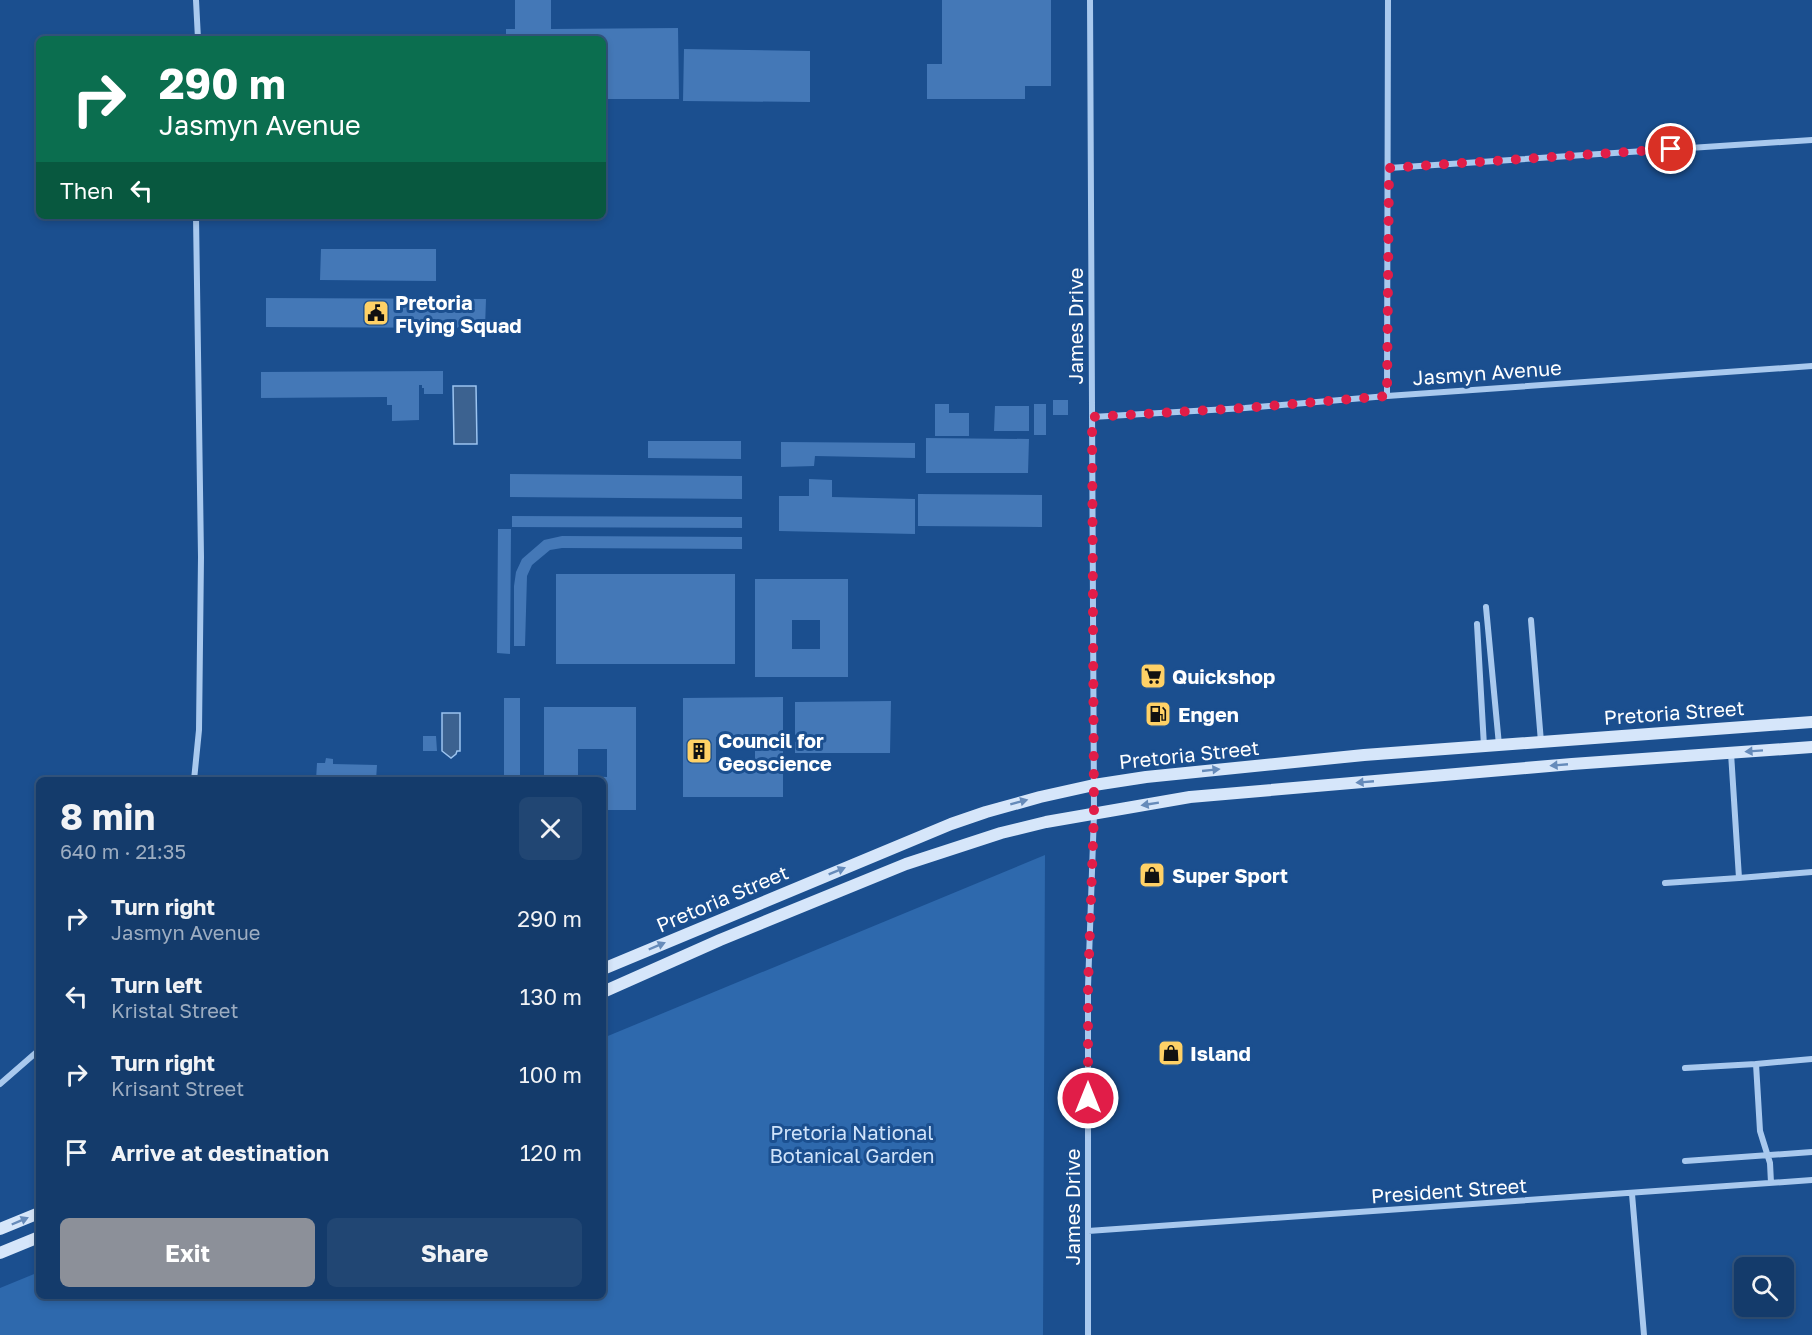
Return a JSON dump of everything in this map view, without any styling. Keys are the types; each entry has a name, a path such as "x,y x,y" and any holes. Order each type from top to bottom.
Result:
{"main road":[{"name":"Pretoria Street","path":"606,968 951,824 1011,804 1094,785 1230,768 1541,741 1812,722"},
{"name":"Pretoria Street","path":"606,991 720,940 917,860 1001,833 1094,813 1190,797 1560,765 1812,747"},
{"path":"0,1229 36,1214"},
{"path":"0,1253 36,1238"}],"street":[{"path":"196,0 198,36"},
{"name":"James Drive","path":"1088,1335 1088,987 1094,813 1090,0"},
{"path":"1387,396 1388,0"},
{"path":"1389,168 1812,140"},
{"path":"194,777 199,730 201,569 196,219"},
{"name":"Jasmyn Avenue","path":"1092,417 1245,408 1812,366"},
{"path":"1486,607 1498,745"},
{"path":"1531,621 1541,741"},
{"path":"1477,624 1484,746"},
{"path":"1731,753 1739,878"},
{"path":"1665,883 1812,872"},
{"path":"0,1084 36,1053"},
{"path":"1685,1068 1812,1059"},
{"path":"1756,1064 1760,1131 1767,1155 1771,1183"},
{"path":"1685,1161 1812,1152"},
{"name":"President Street","path":"1088,1231 1812,1180"},
{"path":"1632,1194 1644,1335"}],"green space":[{"name":"Pretoria National Botanical Garden","path":"1045,855 1043,1335 0,1335 0,1288 36,1273 36,1299 606,1299 606,1037"}],"shaded area":[{"path":"453,386 476,386 477,444 454,444"},
{"path":"442,713 460,713 460,751 457,751 451,758 442,751"}],"building":[{"path":"515,0 551,0 551,29 678,28 679,99 606,99 606,36 506,36 506,29 515,29"},
{"path":"942,0 1051,0 1051,86 1025,86 1025,99 927,99 927,64 942,64"},
{"path":"684,49 810,51 810,102 683,101"},
{"path":"321,249 436,249 436,281 320,280"},
{"name":"Pretoria Flying Squad","path":"266,298 486,299 485,328 266,327"},
{"path":"443,371 443,394 424,394 424,388 419,385 419,420 392,421 392,405 387,405 387,397 261,398 261,372"},
{"path":"1053,400 1068,400 1068,415 1053,415"},
{"path":"935,404 949,404 949,413 969,413 969,436 935,436"},
{"path":"1034,404 1046,404 1046,435 1034,435"},
{"path":"995,406 1029,406 1029,431 994,431"},
{"path":"926,438 1029,439 1028,473 926,473"},
{"path":"648,441 741,441 741,459 648,458"},
{"path":"781,442 915,443 915,458 815,456 814,466 781,467"},
{"path":"510,474 742,476 742,499 510,497"},
{"path":"809,479 832,480 832,497 915,499 915,534 779,531 779,496 809,496"},
{"path":"918,494 1042,495 1042,527 918,526"},
{"path":"512,516 742,517 742,528 512,527"},
{"path":"498,529 511,529 510,654 497,653"},
{"path":"562,536 742,537 742,549 562,548 550,550 532,565 527,576 525,646 514,646 516,572 522,559 544,540"},
{"path":"556,574 735,574 735,664 556,664"},
{"name":"Council for Geoscience","path":"755,579 848,579 848,677 755,677","holes":["792,620 820,620 820,649 792,649"]},
{"name":"Council for Geoscience","path":"783,697 783,797 683,797 683,698","holes":["755,736 755,765 716,764 716,737"]},
{"path":"504,698 520,698 520,777 504,777"},
{"path":"891,701 890,753 795,753 795,702"},
{"path":"544,707 636,707 636,810 606,810 606,777 544,777","holes":["578,749 607,749 607,777 578,776"]},
{"path":"423,736 436,736 437,751 423,751"},
{"path":"326,758 333,759 333,764 377,765 376,777 316,777 317,763 325,763"}],"place":[{"name":"Pretoria Flying Squad","path":"376,313"},
{"name":"Quickshop","path":"1153,676"},
{"name":"Engen","path":"1158,714"},
{"name":"Council for Geoscience","path":"699,751"},
{"name":"Super Sport","path":"1152,875"},
{"name":"Island","path":"1171,1053"}],"route":[{"path":"1088,1098 1088,987 1094,813 1092,417 1245,408 1387,396 1389,168 1671,149"}]}
